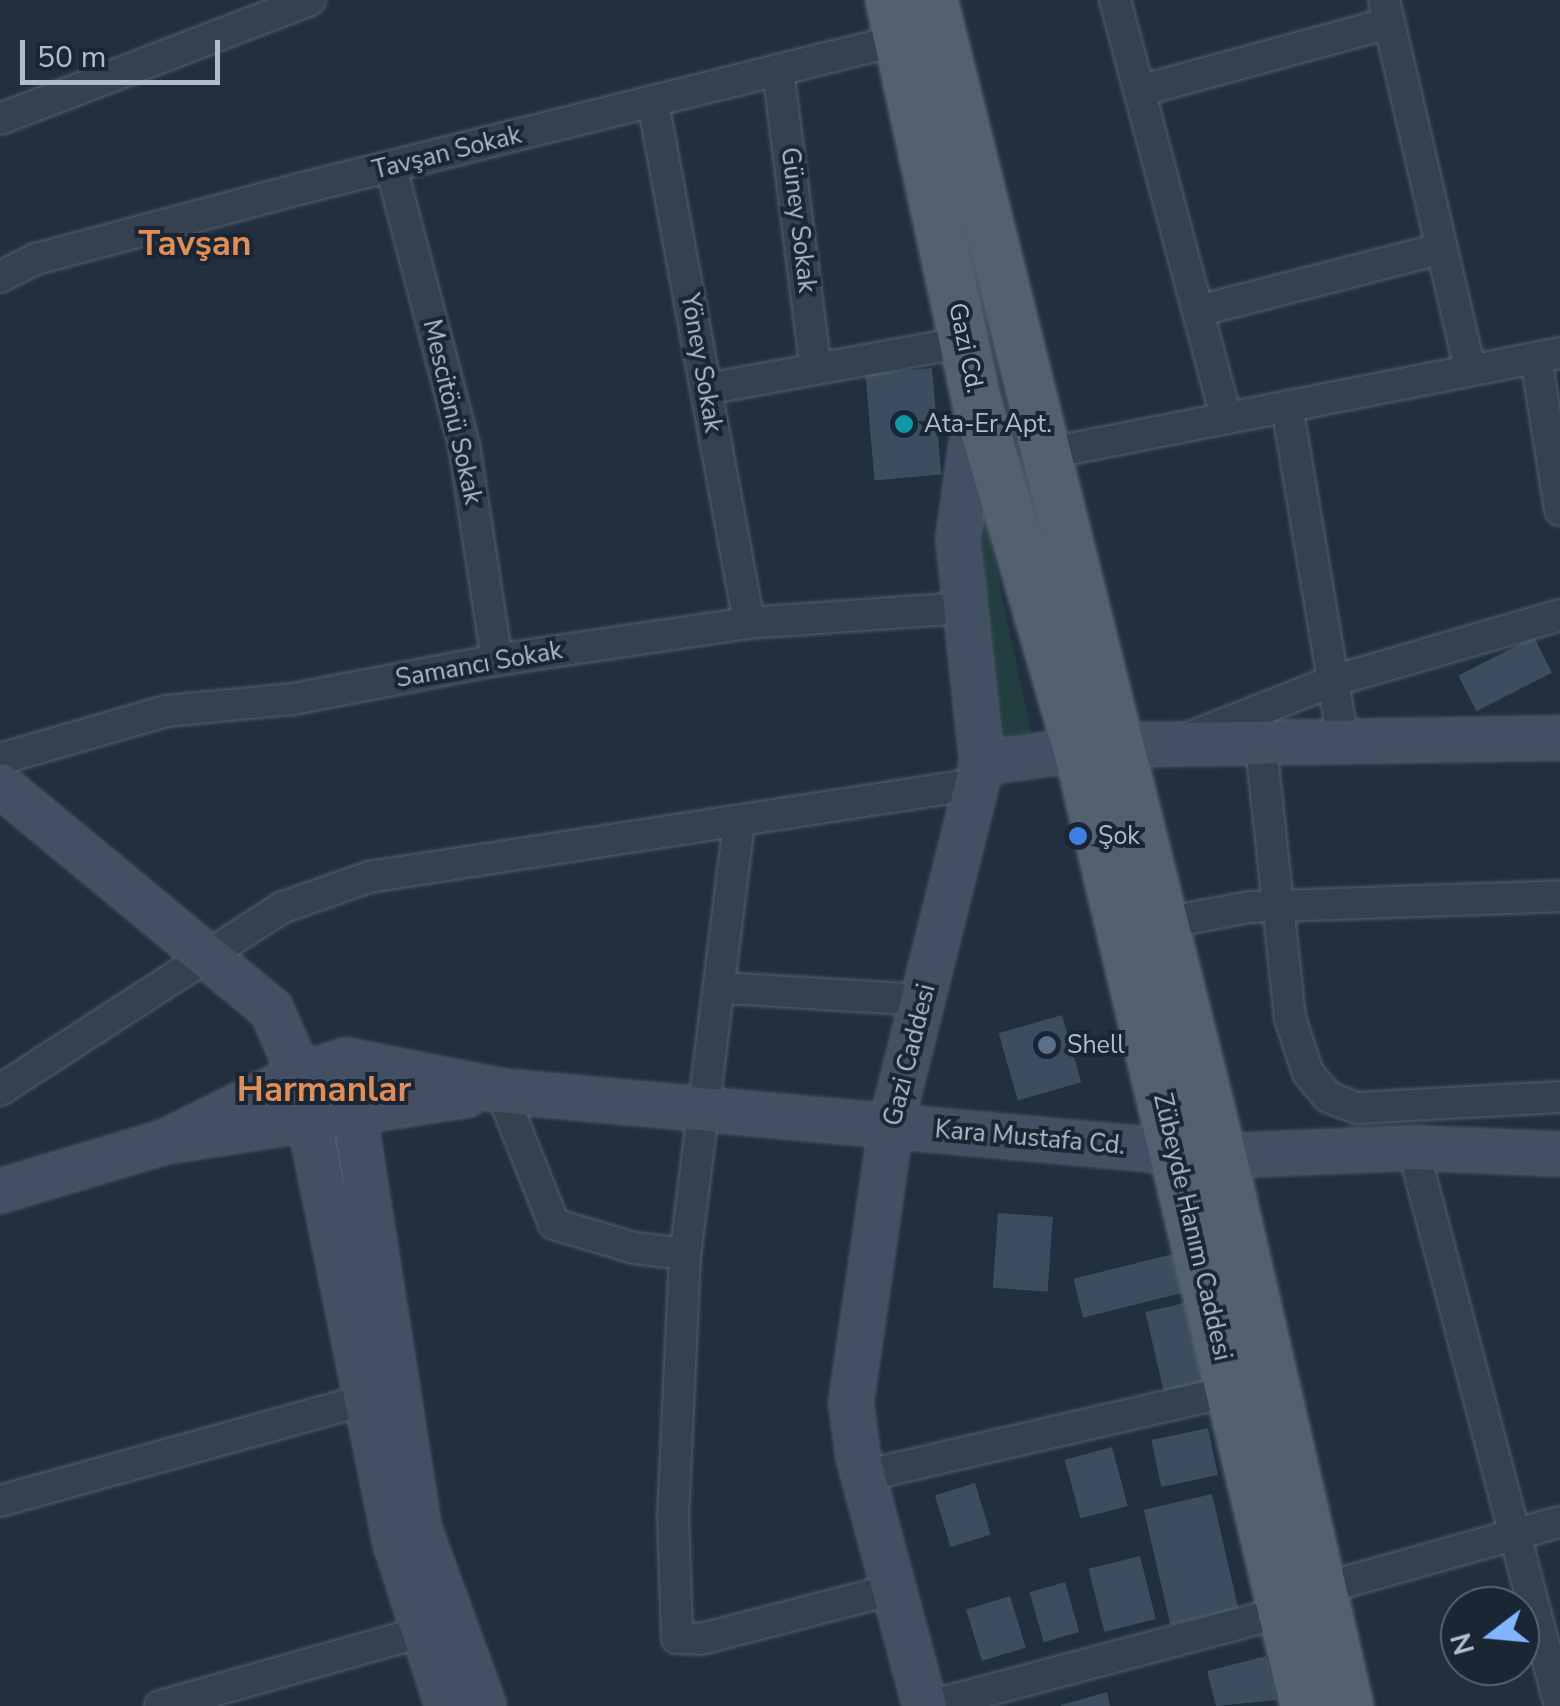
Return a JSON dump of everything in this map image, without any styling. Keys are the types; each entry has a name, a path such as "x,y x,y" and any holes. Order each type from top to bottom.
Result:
{"main road":[{"name":"Gazi Cd.","path":"933,0 1044,454 1097,747"},
{"name":"Gazi Cd.","path":"894,20 977,402 1097,747"},
{"path":"1097,747 1158,924 1222,1156 1302,1601 1349,1706"},
{"name":"Zübeyde Hanım Caddesi","path":"1097,747 1174,1150 1231,1391 1302,1601 1304,1706"}],"street":[{"path":"0,119 310,0"},
{"path":"1115,0 1226,417"},
{"path":"1140,91 1384,12 1470,370"},
{"name":"Tavşan Sokak","path":"0,277 36,259 778,70 894,20"},
{"name":"Güney Sokak","path":"778,70 816,369"},
{"name":"Yöney Sokak","path":"653,102 749,624"},
{"name":"Mescitönü Sokak","path":"391,166 464,444 497,660"},
{"path":"1198,311 1440,248"},
{"path":"706,389 965,342"},
{"path":"1044,454 1548,355 1560,510"},
{"name":"Gazi Caddesi","path":"927,1706 863,1476 852,1403 891,1125 979,774 958,540 977,402"},
{"path":"1286,406 1344,746"},
{"name":"Samancı Sokak","path":"1,782 166,711 294,698 497,660 749,624 965,608"},
{"path":"1167,746 1334,681 1560,614"},
{"path":"0,1090 204,954 281,908 369,877 739,823 1097,747 1344,746 1560,738"},
{"path":"1261,746 1277,908 1298,1050 1328,1097 1357,1108 1560,1097"},
{"path":"1,782 271,1009 300,1074 364,1400 422,1632 447,1706"},
{"path":"739,823 723,988 686,1254 673,1516 676,1638 701,1638 894,1589"},
{"path":"1158,924 1277,908 1560,896"},
{"path":"723,988 923,1000"},
{"path":"346,1060 419,1528 484,1706"},
{"path":"164,1142 300,1074 346,1060 501,1090"},
{"path":"501,1090 554,1224 634,1248 686,1254"},
{"path":"0,1191 164,1142 501,1090"},
{"name":"Kara Mustafa Cd.","path":"501,1090 1222,1156 1413,1148 1560,1154"},
{"path":"1413,1148 1560,1706"},
{"path":"863,1476 1231,1391"},
{"path":"0,1501 364,1400"},
{"path":"927,1706 1302,1601 1512,1530 1560,1522"},
{"path":"160,1706 422,1632"}],"green space":[{"path":"979,486 1031,732 1001,738 989,644"}],"building":[{"name":"Ata-Er Apt.","path":"932,368 941,475 875,480 865,374"},
{"path":"1534,637 1552,673 1476,711 1458,676"},
{"path":"1062,1015 1081,1082 1018,1100 999,1033"},
{"path":"998,1213 1053,1217 1048,1292 993,1288"},
{"path":"1185,1251 1195,1290 1083,1318 1073,1279"},
{"path":"1197,1300 1216,1384 1165,1396 1145,1312"},
{"path":"1208,1428 1218,1475 1161,1487 1151,1440"},
{"path":"1112,1447 1128,1506 1080,1519 1065,1460"},
{"path":"975,1483 991,1535 951,1547 935,1495"},
{"path":"1212,1494 1239,1609 1170,1625 1144,1510"},
{"path":"1140,1556 1156,1619 1104,1632 1089,1569"},
{"path":"1065,1582 1079,1632 1044,1642 1029,1592"},
{"path":"1010,1596 1026,1648 982,1661 966,1609"},
{"path":"1266,1656 1277,1700 1216,1706 1207,1671"},
{"path":"1107,1692 1110,1706 1061,1706 1061,1705"}],"place":[{"name":"Ata-Er Apt.","path":"904,424"},
{"name":"Şok","path":"1078,836"},
{"name":"Shell","path":"1047,1045"}],"district":[{"name":"Tavşan","path":"195,244"},
{"name":"Harmanlar","path":"324,1090"}]}
